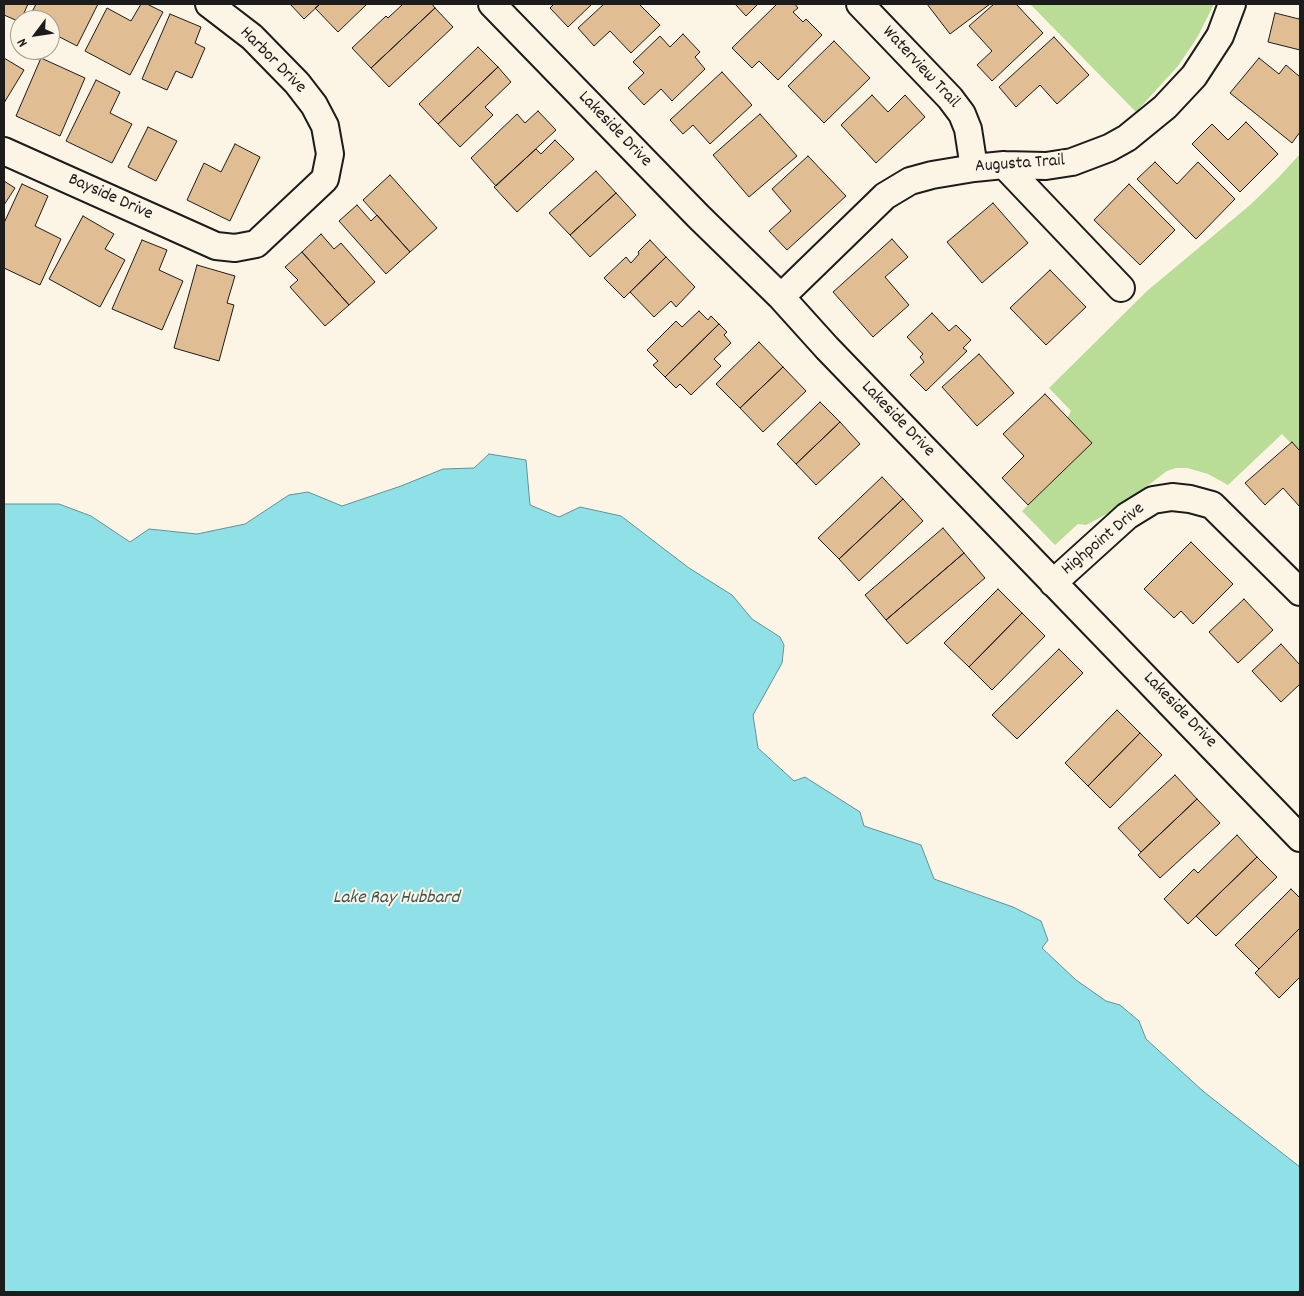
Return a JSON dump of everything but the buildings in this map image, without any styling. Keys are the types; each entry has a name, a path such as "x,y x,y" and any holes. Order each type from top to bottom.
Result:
{"street":[{"name":"Harbor Drive","path":"210,4 252,37 297,83 314,105 325,126 330,154 325,179 256,244 235,248 216,246"},
{"name":"Lakeside Drive","path":"492,4 699,217 781,297 827,348 1053,583 1141,671 1300,838"},
{"name":"Waterview Trail","path":"860,4 950,98 962,114 968,129 974,168"},
{"name":"Augusta Trail","path":"781,297 885,196 910,181 932,175 974,168 1004,165 1046,166 1072,162 1109,148 1127,138 1165,107 1194,76 1220,36 1232,4"},
{"name":"Bayside Drive","path":"4,151 216,246"},
{"path":"1004,165 1121,288"},
{"name":"Highpoint Drive","path":"1053,583 1128,516 1153,500 1172,497 1190,499 1212,505 1300,592"}],"green space":[{"path":"1030,4 1214,4 1198,36 1178,66 1136,112"},
{"path":"1300,154 1300,453 1282,434 1228,485 1208,474 1187,468 1176,468 1167,471 1118,508 1086,525 1078,524 1055,545 1022,511 1071,463 1066,421 1071,411 1049,388 1147,291 1250,205"}],"water":[{"name":"Lake Ray Hubbard","path":"489,454 526,460 530,505 559,517 580,507 621,516 689,568 732,595 752,619 780,637 784,645 782,663 753,715 758,748 794,781 805,777 860,812 864,826 921,845 934,879 1013,907 1041,921 1048,940 1042,948 1076,980 1106,1001 1120,1005 1139,1021 1146,1039 1204,1092 1300,1167 1300,1292 4,1292 4,504 59,504 91,516 130,542 149,529 197,534 245,524 289,495 308,492 342,506 401,486 443,469 474,468"}]}
